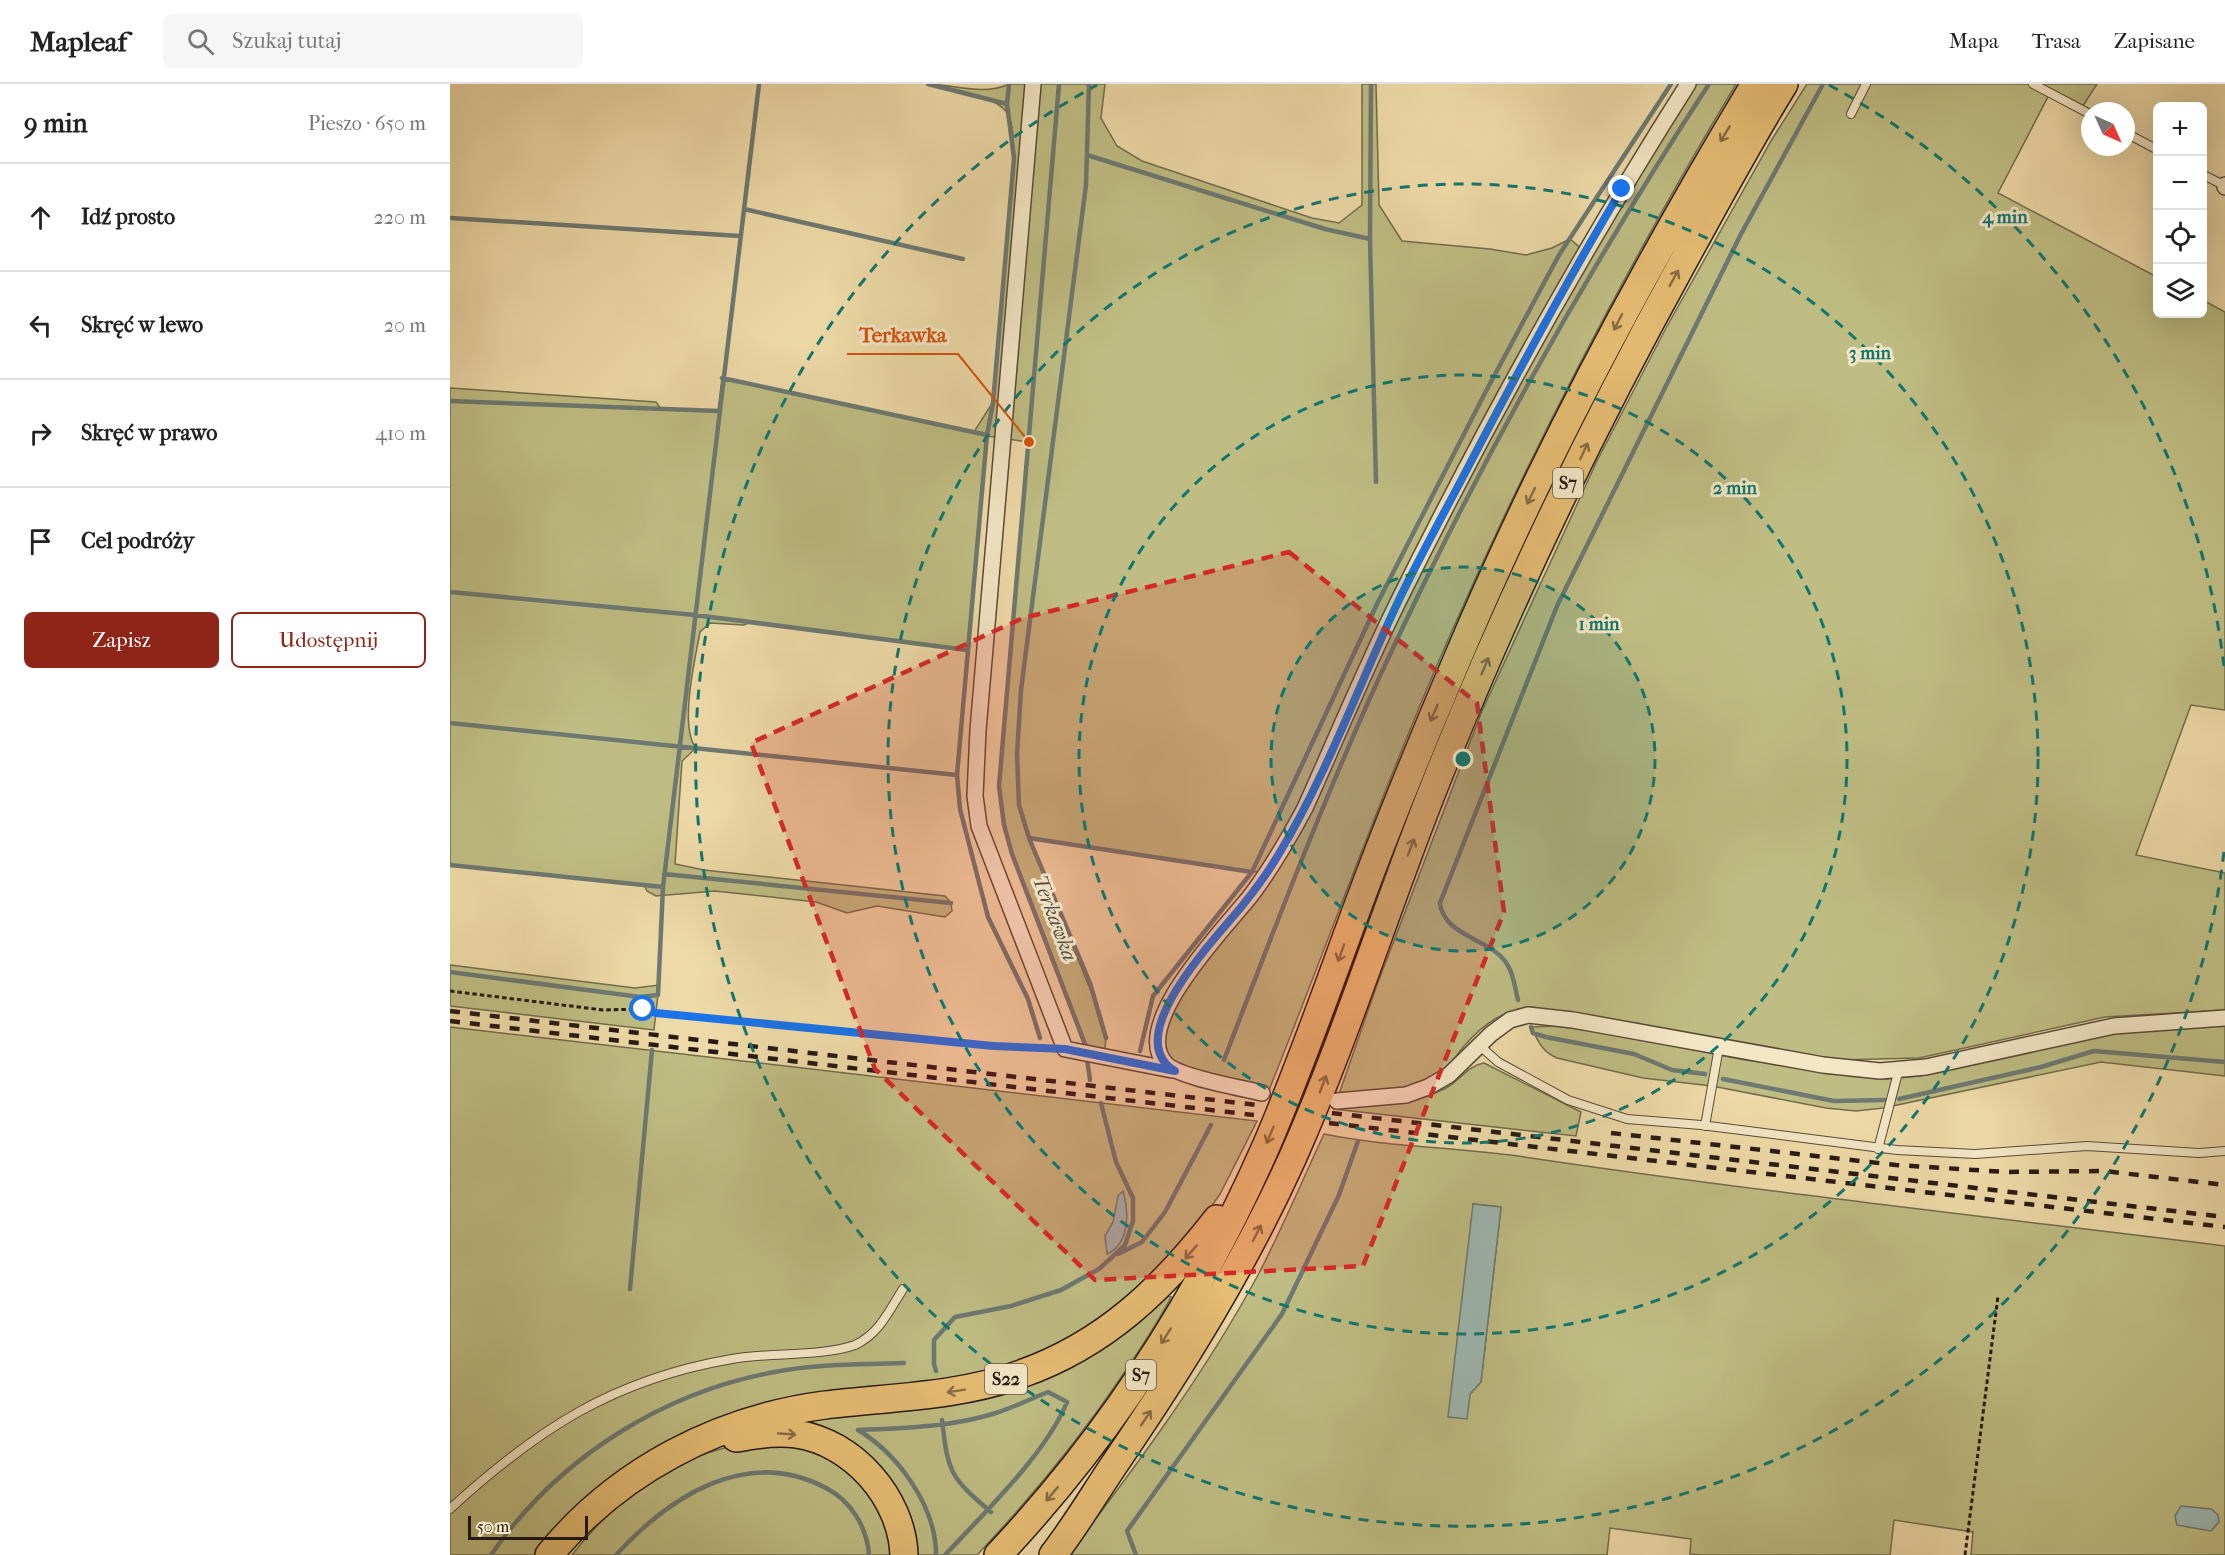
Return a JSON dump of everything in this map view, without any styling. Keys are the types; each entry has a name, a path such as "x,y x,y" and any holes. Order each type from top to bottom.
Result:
{"highway":[{"name":"S7","path":"998,1555 1073,1469 1139,1378 1194,1290 1253,1173 1300,1064 1408,776 1509,541 1623,313 1690,193 1755,84"},
{"name":"S7","path":"1037,1555 1113,1467 1211,1318 1259,1228 1314,1107 1434,786 1536,551 1648,324 1784,84"},
{"name":"S22","path":"549,1555 587,1514 637,1474 735,1424 772,1413 962,1390 1023,1374 1070,1353 1117,1324 1146,1301 1200,1241 1253,1173"},
{"path":"688,1447 772,1433 796,1434 832,1447 862,1467 884,1494 898,1524 904,1555"},
{"path":"1053,1555 1077,1525 1113,1467"}],"street":[{"path":"1033,84 975,796 982,838 1049,1002 1065,1049 1175,1071 1262,1093"},
{"path":"1175,1071 1160,1057 1158,1040 1164,1012 1193,965 1253,892 1285,844 1305,808 1398,603 1508,390 1584,252 1688,84"},
{"path":"1337,1101 1406,1095 1428,1087 1449,1075 1479,1045 1510,1020 1528,1016 1573,1020 1823,1065 1880,1071 1926,1067 2114,1026 2225,1018"}],"lane":[{"path":"1851,114 1866,84"},
{"path":"2033,84 2081,109"},
{"path":"2135,138 2153,148"},
{"path":"2207,177 2225,186"},
{"path":"1479,1045 1498,1062 1533,1082 1595,1111 1627,1119 1705,1126 1878,1149 1975,1154 2087,1146 2199,1153 2225,1151"},
{"path":"1705,1126 1719,1047"},
{"path":"1878,1149 1899,1070"},
{"path":"450,1509 510,1455 543,1432 597,1401 653,1377 730,1359 855,1345 868,1339 878,1329 903,1289"}],"path":[{"path":"450,991 603,1010 643,1009 656,1013 993,1046 1065,1049"},
{"path":"1965,1555 1998,1296"}],"highlighted area":[{"path":"1289,552 1477,703 1504,912 1363,1266 1095,1280 875,1069 751,743 1023,618"}],"shaded area":[{"path":"928,84 980,90 1009,84 1105,84 1101,118 1117,146 1142,161 1312,218 1339,223 1362,205 1362,84 1376,84 1379,205 1402,241 1490,249 1526,255 1552,248 1570,239 1584,251 1688,84 1736,84 1658,218 1585,354 1483,562 1403,746 1269,1090 1164,1063 1164,1013 1267,871 1252,872 1029,838 1101,1016 1106,1038 1105,1048 1096,1054 1086,1051 1012,854 1004,825 999,786 1028,442 987,436 967,650 751,622 744,625 710,623 700,632 695,659 688,709 691,738 696,748 682,761 675,864 704,870 945,896 951,903 952,911 945,917 877,906 847,913 816,902 715,891 656,896 647,891 644,885 450,865 450,388 656,402 661,409 718,411 722,378 974,432 993,402 1014,158 1013,131 1009,116 996,103 973,94"},
{"path":"1807,84 2097,84 2085,102 2081,102 2081,109 2050,93 1998,193 2153,275 2153,318 2207,318 2207,302 2225,312 2225,710 2191,705 2136,855 2225,873 2225,1010 2105,1017 1919,1058 1837,1060 1531,1007 1503,1015 1487,1024 1472,1037 1448,1066 1424,1081 1381,1092 1339,1094 1377,985 1482,711 1597,461 1666,328 1771,141"},
{"path":"450,965 635,988 659,985 654,1030 450,1006"},
{"path":"2225,1025 2225,1076 2101,1062 1883,1108 1856,1111 1826,1108 1712,1086 1643,1078 1557,1058 1544,1049 1531,1027 1557,1026 1630,1037 1745,1060 1887,1079 1920,1076 2117,1031"},
{"path":"450,1027 1257,1121 1220,1194 1182,1248 1093,1330 999,1372 755,1407 700,1427 552,1534 536,1555 450,1555"},
{"path":"1484,1063 1581,1112 1576,1136 1334,1109 1335,1106 1377,1106 1420,1098 1446,1088 1469,1070"},
{"path":"1324,1134 1372,1142 1494,1153 1694,1181 2225,1246 2225,1555 1971,1555 1973,1532 1894,1520 1890,1555 1690,1554 1691,1539 1610,1528 1607,1555 1068,1555 1192,1384 1237,1312 1284,1223","holes":["1473,1204 1501,1207 1481,1382 1470,1394"]},
{"path":"1168,1296 1171,1297 1154,1327 1089,1423 1035,1491 977,1555 913,1555 910,1530 796,1419 950,1401"},
{"path":"779,1443 821,1454 853,1474 882,1513 894,1555 572,1555 605,1518 623,1502 644,1486 687,1461 733,1446"}],"water":[{"path":"1123,1191 1127,1218 1124,1235 1115,1249 1107,1254 1105,1236 1113,1222 1118,1196"},
{"path":"1473,1204 1501,1207 1481,1382 1470,1394 1467,1419 1448,1417"},
{"path":"2181,1506 2211,1509 2218,1515 2219,1522 2211,1531 2177,1525 2175,1516"}],"waterway":[{"path":"450,972 640,997 658,995 663,887 759,84"},
{"path":"928,84 1007,104"},
{"path":"1009,84 1007,104 1014,158 957,775 960,809 988,917 1028,999 1040,1038"},
{"name":"Terkawka","path":"1059,84 999,786 1004,825 1012,854 1085,1044"},
{"path":"1089,84 1086,185 1021,690 1017,754 1019,805 1029,838 1090,983 1106,1038"},
{"path":"1371,84 1370,239 1376,482"},
{"path":"1140,1051 1153,996 1252,872 1377,604 1485,393 1559,255 1671,84"},
{"path":"1224,1060 1318,820 1415,601 1492,450 1575,301 1709,84"},
{"path":"1518,1000 1513,977 1500,955 1450,923 1443,914 1440,903 1557,606 1741,234 1823,84"},
{"path":"1087,155 1325,229 1370,239"},
{"path":"744,209 963,259"},
{"path":"450,218 740,236"},
{"path":"722,378 987,435"},
{"path":"450,401 719,411"},
{"path":"450,592 695,615 967,650"},
{"path":"450,723 957,775"},
{"path":"1029,838 1252,872"},
{"path":"450,865 663,887"},
{"path":"664,874 951,903"},
{"path":"1531,1027 1533,1033 1546,1037 1634,1054 1672,1070 1705,1074"},
{"path":"630,1289 652,1050"},
{"path":"1899,1099 2041,1067 2094,1051 2225,1062"},
{"name":"Terkawka","path":"1087,1059 1090,1080"},
{"path":"1723,1079 1834,1101 1885,1100"},
{"name":"Terkawka","path":"936,1371 934,1340 955,1317 1011,1306 1061,1290 1099,1269 1125,1245 1133,1221 1133,1198 1116,1162 1101,1103"},
{"path":"1118,1254 1142,1242 1165,1212 1211,1125"},
{"path":"1136,1555 1127,1531 1282,1314 1339,1195 1358,1141"},
{"path":"491,1555 518,1519 549,1487 619,1432 658,1411 699,1393 742,1379 786,1370 830,1365 904,1363"},
{"path":"936,1555 929,1518 912,1483 887,1453 858,1430 928,1426 979,1418 1016,1406 1048,1392 1067,1402 1057,1422 1029,1462 945,1555"},
{"name":"Terkawka","path":"942,1420 946,1452 953,1473 967,1490 991,1512"},
{"path":"616,1555 637,1533 685,1497 712,1484 739,1475 767,1472 797,1476 835,1493 850,1508 861,1525 869,1555"}],"railway":[{"path":"450,1011 1257,1105"},
{"path":"450,1021 1254,1115"},
{"path":"1332,1113 2225,1217"},
{"path":"1329,1123 2225,1227"},
{"path":"1611,1133 1896,1165 2006,1172 2104,1171 2225,1185"}],"place":[{"name":"Terkawka","path":"1029,442"}],"route":[{"path":"643,1009 656,1013 993,1046 1086,1051 1175,1071 1160,1057 1158,1040 1164,1012 1193,965 1243,906 1280,853 1305,808 1398,603 1546,318 1622,189"}]}
